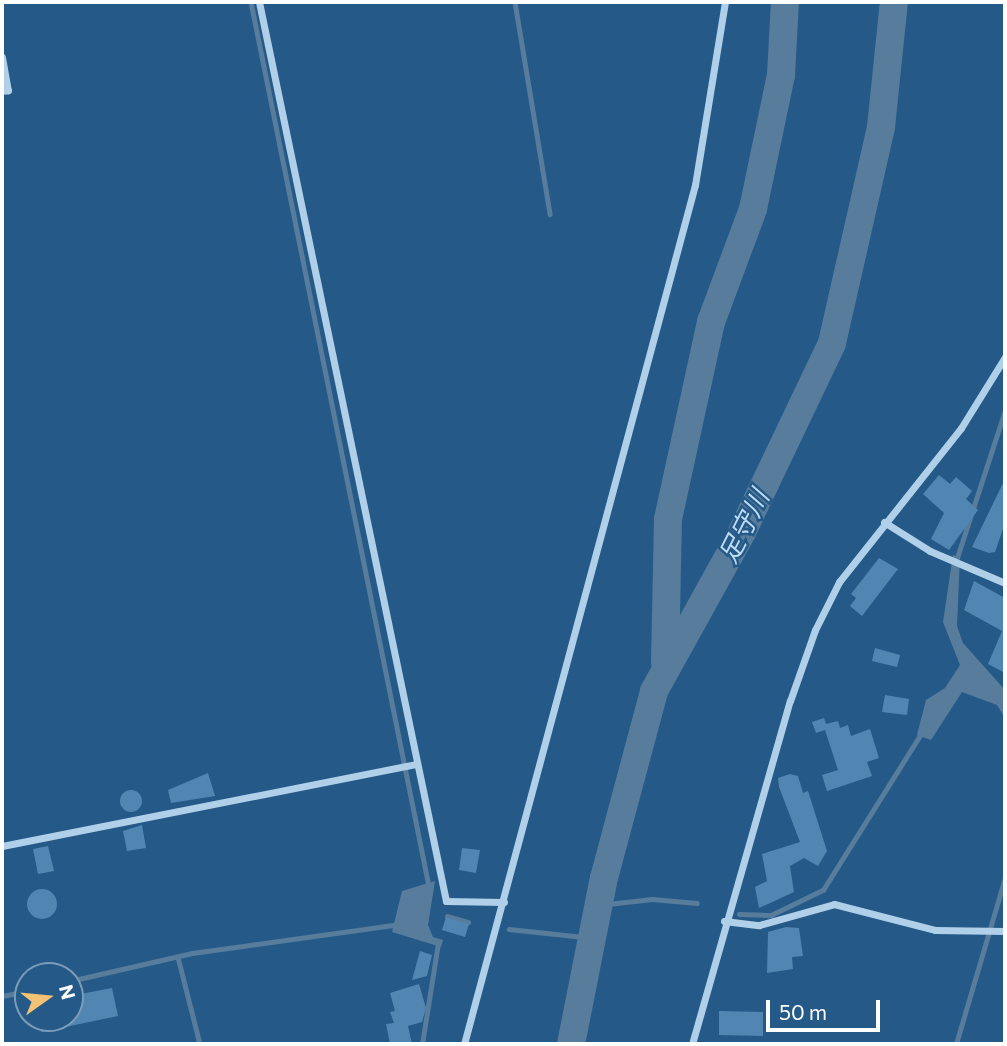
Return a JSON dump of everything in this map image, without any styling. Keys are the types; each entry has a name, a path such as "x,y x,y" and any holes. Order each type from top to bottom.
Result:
{"street":[{"path":"258,2 415,765 446,901 504,902"},
{"path":"464,1044 695,185 724,2"},
{"path":"2,57 8,90 2,91"},
{"path":"692,1044 724,921 816,630 839,582 961,428 1005,357"},
{"path":"884,522 950,560 1005,583"},
{"path":"2,846 415,765"},
{"path":"724,921 759,925 834,904 935,929 1005,931"}],"water":[{"path":"953,555 960,557 957,626 963,643 1005,690 1005,718 997,705 962,692 931,740 917,735 926,700 945,688 960,665 943,622"},
{"path":"435,881 428,925 433,937 443,940 441,947 392,932 402,891"}],"building":[{"path":"939,475 950,484 956,477 972,491 966,499 978,510 949,550 931,539 944,513 923,494"},
{"path":"1004,481 1005,523 995,552 989,553 972,547"},
{"path":"879,558 898,569 862,616 850,606 856,598 851,594"},
{"path":"974,581 1005,598 1005,673 988,664 1002,631 964,610"},
{"path":"875,648 900,655 897,667 872,661"},
{"path":"885,695 909,699 907,715 882,712"},
{"path":"824,718 826,724 838,721 840,728 848,725 851,736 870,729 879,758 867,762 872,776 827,791 822,775 838,770 825,730 816,733 812,722"},
{"path":"208,773 215,796 171,803 168,790"},
{"path":"790,774 798,776 803,793 808,791 827,851 818,866 804,858 790,866 794,892 759,908 755,887 767,881 762,854 800,842 779,787 778,778"},
{"path":"127,790 135,790 142,797 142,805 135,812 127,812 120,805 120,797"},
{"path":"142,825 146,848 127,851 123,831"},
{"path":"48,846 54,871 38,874 33,849"},
{"path":"462,848 480,850 476,873 459,870"},
{"path":"42,889 48,890 56,898 56,910 48,918 42,919 36,918 28,910 27,904 28,898 36,890"},
{"path":"446,917 469,924 465,937 442,930"},
{"path":"786,927 799,928 803,956 792,957 793,969 767,973 768,932"},
{"path":"420,951 432,955 427,976 412,980"},
{"path":"419,984 426,1008 422,1022 408,1026 412,1044 390,1044 386,1024 394,1023 390,1012 395,1011 390,993"},
{"path":"112,988 118,1016 84,1023 84,993"},
{"path":"719,1011 763,1012 763,1036 719,1035"}],"waterway":[{"path":"251,2 429,886"},
{"path":"515,2 550,214"},
{"path":"665,662 668,519 711,322 753,209 781,75 785,2"},
{"name":"足守川","path":"571,1044 604,878 654,691 742,532 832,343 881,127 894,2"},
{"path":"956,561 1005,410"},
{"path":"739,914 771,915 823,890 922,732"},
{"path":"956,1044 1005,877"},
{"path":"599,905 652,899 697,903"},
{"path":"447,916 468,922"},
{"path":"84,978 192,953 400,924"},
{"path":"509,929 593,938"},
{"path":"422,1044 438,943"},
{"path":"178,957 200,1044"},
{"path":"2,996 14,994"}]}
